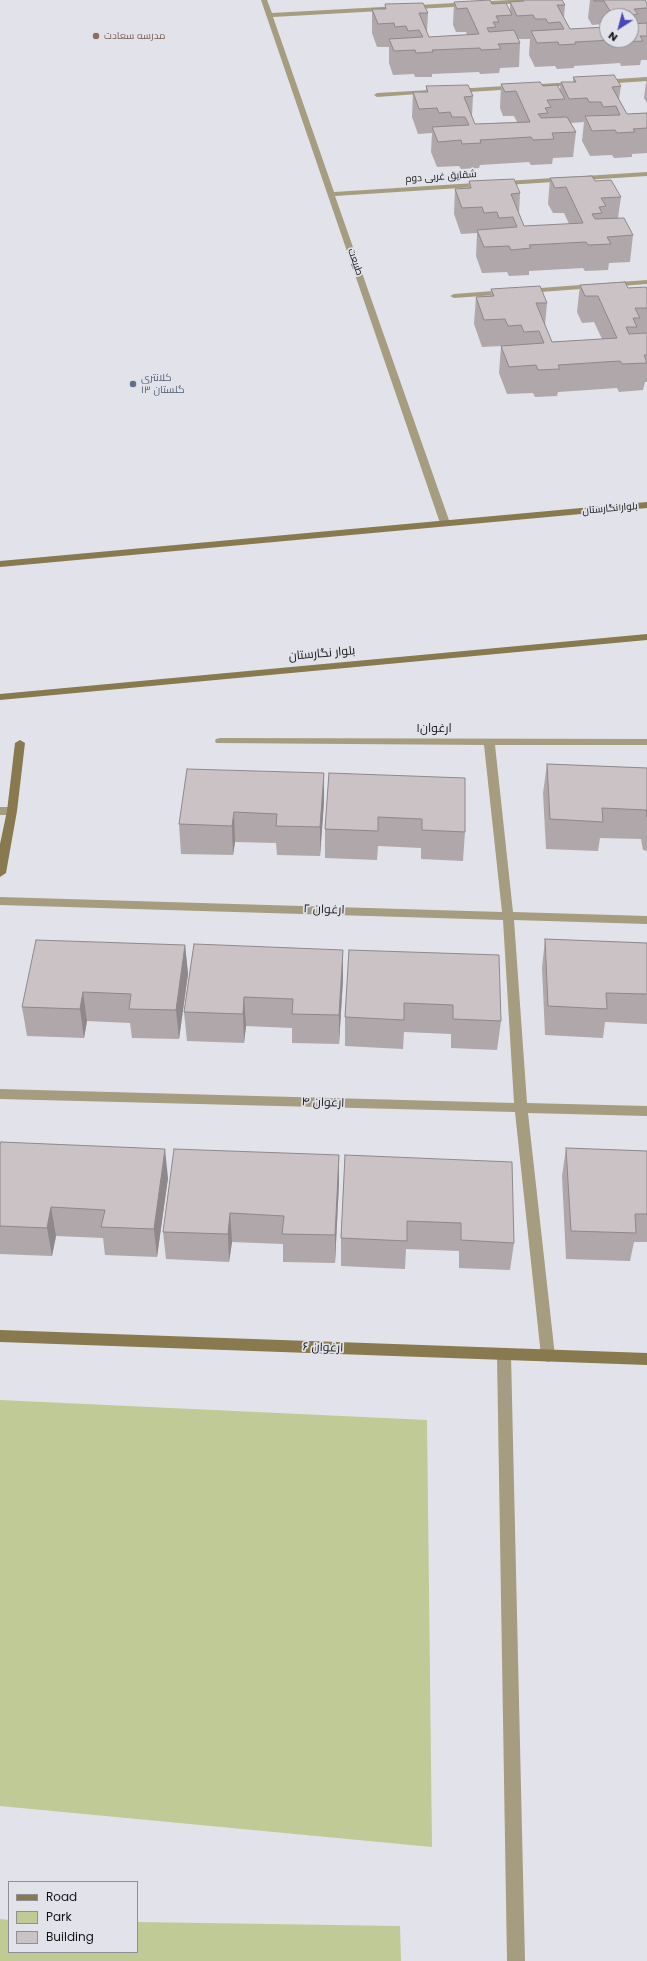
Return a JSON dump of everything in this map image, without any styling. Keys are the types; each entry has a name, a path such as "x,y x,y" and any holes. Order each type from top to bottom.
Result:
{"main road":[{"name":"بلوار نگارستان","path":"0,564 647,505"},
{"name":"بلوار نگارستان","path":"0,697 647,637"},
{"path":"0,873 12,810 20,743"},
{"name":"ارغوان ۶","path":"0,1336 647,1359"}],"street":[{"name":"طبیعت","path":"264,0 445,523"},
{"path":"269,15 543,0"},
{"path":"591,83 647,79"},
{"path":"448,91 584,83"},
{"path":"377,95 441,92"},
{"name":"شقایق غربی دوم","path":"331,194 647,174"},
{"path":"454,296 647,282"},
{"name":"ارغوان۱","path":"220,741 647,742"},
{"path":"489,742 508,915 521,1109 548,1356"},
{"path":"0,810 12,810"},
{"name":"ارغوان ۲","path":"0,900 647,920"},
{"name":"ارغوان ۴","path":"0,1094 521,1109 647,1111"},
{"path":"504,1355 516,1961"}],"green space":[{"path":"0,1400 427,1420 432,1847 0,1806"},
{"path":"0,1919 8,1920 8,1953 138,1953 138,1922 400,1926 401,1961 0,1961"}],"building":[{"path":"490,0 492,4 506,3 512,15 496,16 499,22 493,22 496,27 487,28 489,32 514,30 520,43 498,44 501,49 481,50 480,48 432,50 433,52 416,53 415,50 394,51 389,39 423,37 419,30 408,31 406,26 395,27 394,23 378,24 372,9 386,9 385,4 423,3 428,13 419,13 429,37 479,34 467,8 457,9 454,2"},
{"path":"523,0 562,0 565,5 557,5 570,29 599,27 599,41 575,42 576,44 559,45 558,42 537,43 531,31 564,29 560,22 548,23 546,19 535,19 533,15 517,16 510,2 524,1"},
{"path":"645,0 647,3 647,8 608,8 604,1 594,1"},
{"path":"647,23 647,36 640,36 643,41 639,41 639,24"},
{"path":"614,75 621,86 612,87 627,114 647,113 647,128 633,129 635,132 617,133 615,130 592,131 585,116 620,115 616,106 603,107 601,102 589,102 587,98 569,99 561,82 576,82 573,77"},
{"path":"540,82 543,86 557,85 565,99 547,100 551,107 545,108 548,113 538,114 541,118 567,117 576,132 552,133 554,139 533,140 531,137 480,140 481,143 462,144 461,140 438,142 432,127 469,125 465,117 452,117 450,112 439,113 437,108 419,109 413,92 428,92 426,86 468,85 473,96 464,97 475,124 530,122 516,91 505,92 501,84"},
{"path":"592,176 595,181 611,180 621,197 601,198 606,206 599,207 602,213 592,214 595,219 624,218 633,235 607,237 611,244 588,245 586,242 529,245 531,248 511,250 509,246 484,247 477,230 517,227 513,217 499,218 497,212 484,213 482,207 462,208 455,189 471,188 469,181 514,179 520,193 511,194 524,226 583,223 566,187 555,188 550,178"},
{"path":"625,282 628,288 646,287 647,289 647,308 635,308 640,318 633,318 637,327 626,327 629,334 647,333 647,355 644,355 647,363 622,364 620,361 558,365 560,369 538,370 536,365 509,367 501,346 544,343 539,331 524,332 521,325 508,326 505,319 484,320 476,297 494,296 491,289 540,286 547,303 536,303 552,342 617,338 598,296 585,296 580,285"},
{"path":"547,764 647,768 647,817 646,810 602,808 603,822 550,819"},
{"path":"187,769 324,773 320,827 276,826 277,814 234,812 232,826 179,824"},
{"path":"329,773 465,778 465,832 422,830 422,819 378,817 378,831 325,829"},
{"path":"545,939 647,943 647,994 606,993 607,1009 548,1006"},
{"path":"36,940 185,945 176,1010 129,1009 131,994 83,992 80,1009 22,1007"},
{"path":"194,944 343,950 339,1015 292,1014 293,999 244,997 243,1014 184,1012"},
{"path":"349,950 499,955 501,1021 453,1019 453,1005 404,1003 404,1020 345,1017"},
{"path":"1,1142 165,1149 154,1229 101,1227 105,1210 51,1207 47,1228 0,1226"},
{"path":"566,1148 647,1151 647,1214 635,1214 636,1233 571,1231"},
{"path":"174,1149 339,1155 335,1235 282,1234 284,1216 230,1213 228,1234 163,1232"},
{"path":"345,1155 512,1162 514,1243 461,1240 461,1223 407,1221 407,1241 341,1238"}],"place":[{"name":"مدرسه سعادت","path":"96,36"},
{"name":"کلانتری ۱۳ گلستان","path":"133,384"}]}
